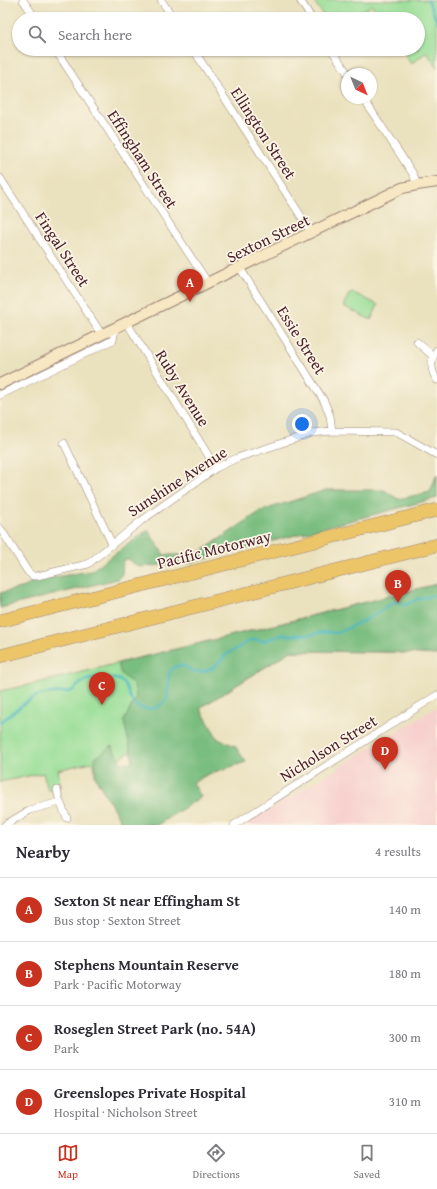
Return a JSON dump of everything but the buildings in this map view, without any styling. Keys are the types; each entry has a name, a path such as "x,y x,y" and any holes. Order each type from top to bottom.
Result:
{"highway":[{"name":"Pacific Motorway","path":"0,621 437,510"},
{"path":"0,656 437,545"}],"main road":[{"name":"Sexton Street","path":"0,384 402,188 437,182"}],"street":[{"path":"23,0 31,12"},
{"path":"161,0 169,12"},
{"path":"300,0 308,12"},
{"name":"Effingham Street","path":"60,56 208,283"},
{"name":"Ellington Street","path":"198,56 312,233"},
{"path":"336,56 344,68"},
{"path":"367,104 413,174 416,185"},
{"name":"Fingal Street","path":"0,178 102,335"},
{"name":"Essie Street","path":"240,268 324,401 330,416 332,431"},
{"name":"Ruby Avenue","path":"127,323 216,468"},
{"name":"Sexton Street","path":"0,395 113,340 115,329"},
{"path":"417,342 435,353 431,367 437,380"},
{"name":"Sunshine Avenue","path":"0,528 27,570 33,576 37,576 88,564 146,517 216,468 238,458 312,433 332,431 396,432 437,455"},
{"path":"64,443 112,544"},
{"name":"Nicholson Street","path":"234,825 437,695"},
{"path":"57,790 60,802 67,818"},
{"path":"4,825 30,810 60,802"}],"shaded area":[{"path":"437,707 437,825 248,825 249,823"}],"green space":[{"path":"313,0 437,0 437,68 427,52 425,54 425,12 376,12 372,5 362,12 321,12"},
{"path":"406,56 422,56 411,64"},
{"path":"352,292 378,305 371,320 343,306 349,294"},
{"path":"437,474 437,498 189,563 139,567 128,559 123,560 122,574 118,579 0,608 0,593 25,587 32,581 91,571 148,530 164,555 196,555 261,511 326,490 384,490 398,499 430,492"},
{"path":"437,584 437,655 389,652 291,651 98,772 91,762 58,770 61,787 48,790 43,773 0,782 0,691 283,623"},
{"path":"437,584 437,655 389,652 291,651 200,708 218,739 235,746 246,762 208,774 193,783 201,797 157,825 123,825 95,777 95,758 112,746 121,763 133,762 124,721 136,697 134,685 121,674 118,663"}],"waterway":[{"path":"428,0 437,22"},
{"path":"0,723 32,698 44,694 71,691 83,682 99,678 112,678 122,681 131,701 135,705 140,708 154,708 161,705 167,699 169,675 171,670 176,666 184,666 192,671 202,672 213,668 226,655 251,640 264,641 281,635 308,635 326,632 338,633 371,617 397,601 406,605 418,599 437,595"}],"place":[{"name":"Sexton St near Effingham St","path":"190,302"},
{"name":"Stephens Mountain Reserve","path":"398,603"},
{"name":"Roseglen Street Park (no. 54A)","path":"102,705"},
{"name":"Greenslopes Private Hospital","path":"385,770"}]}
